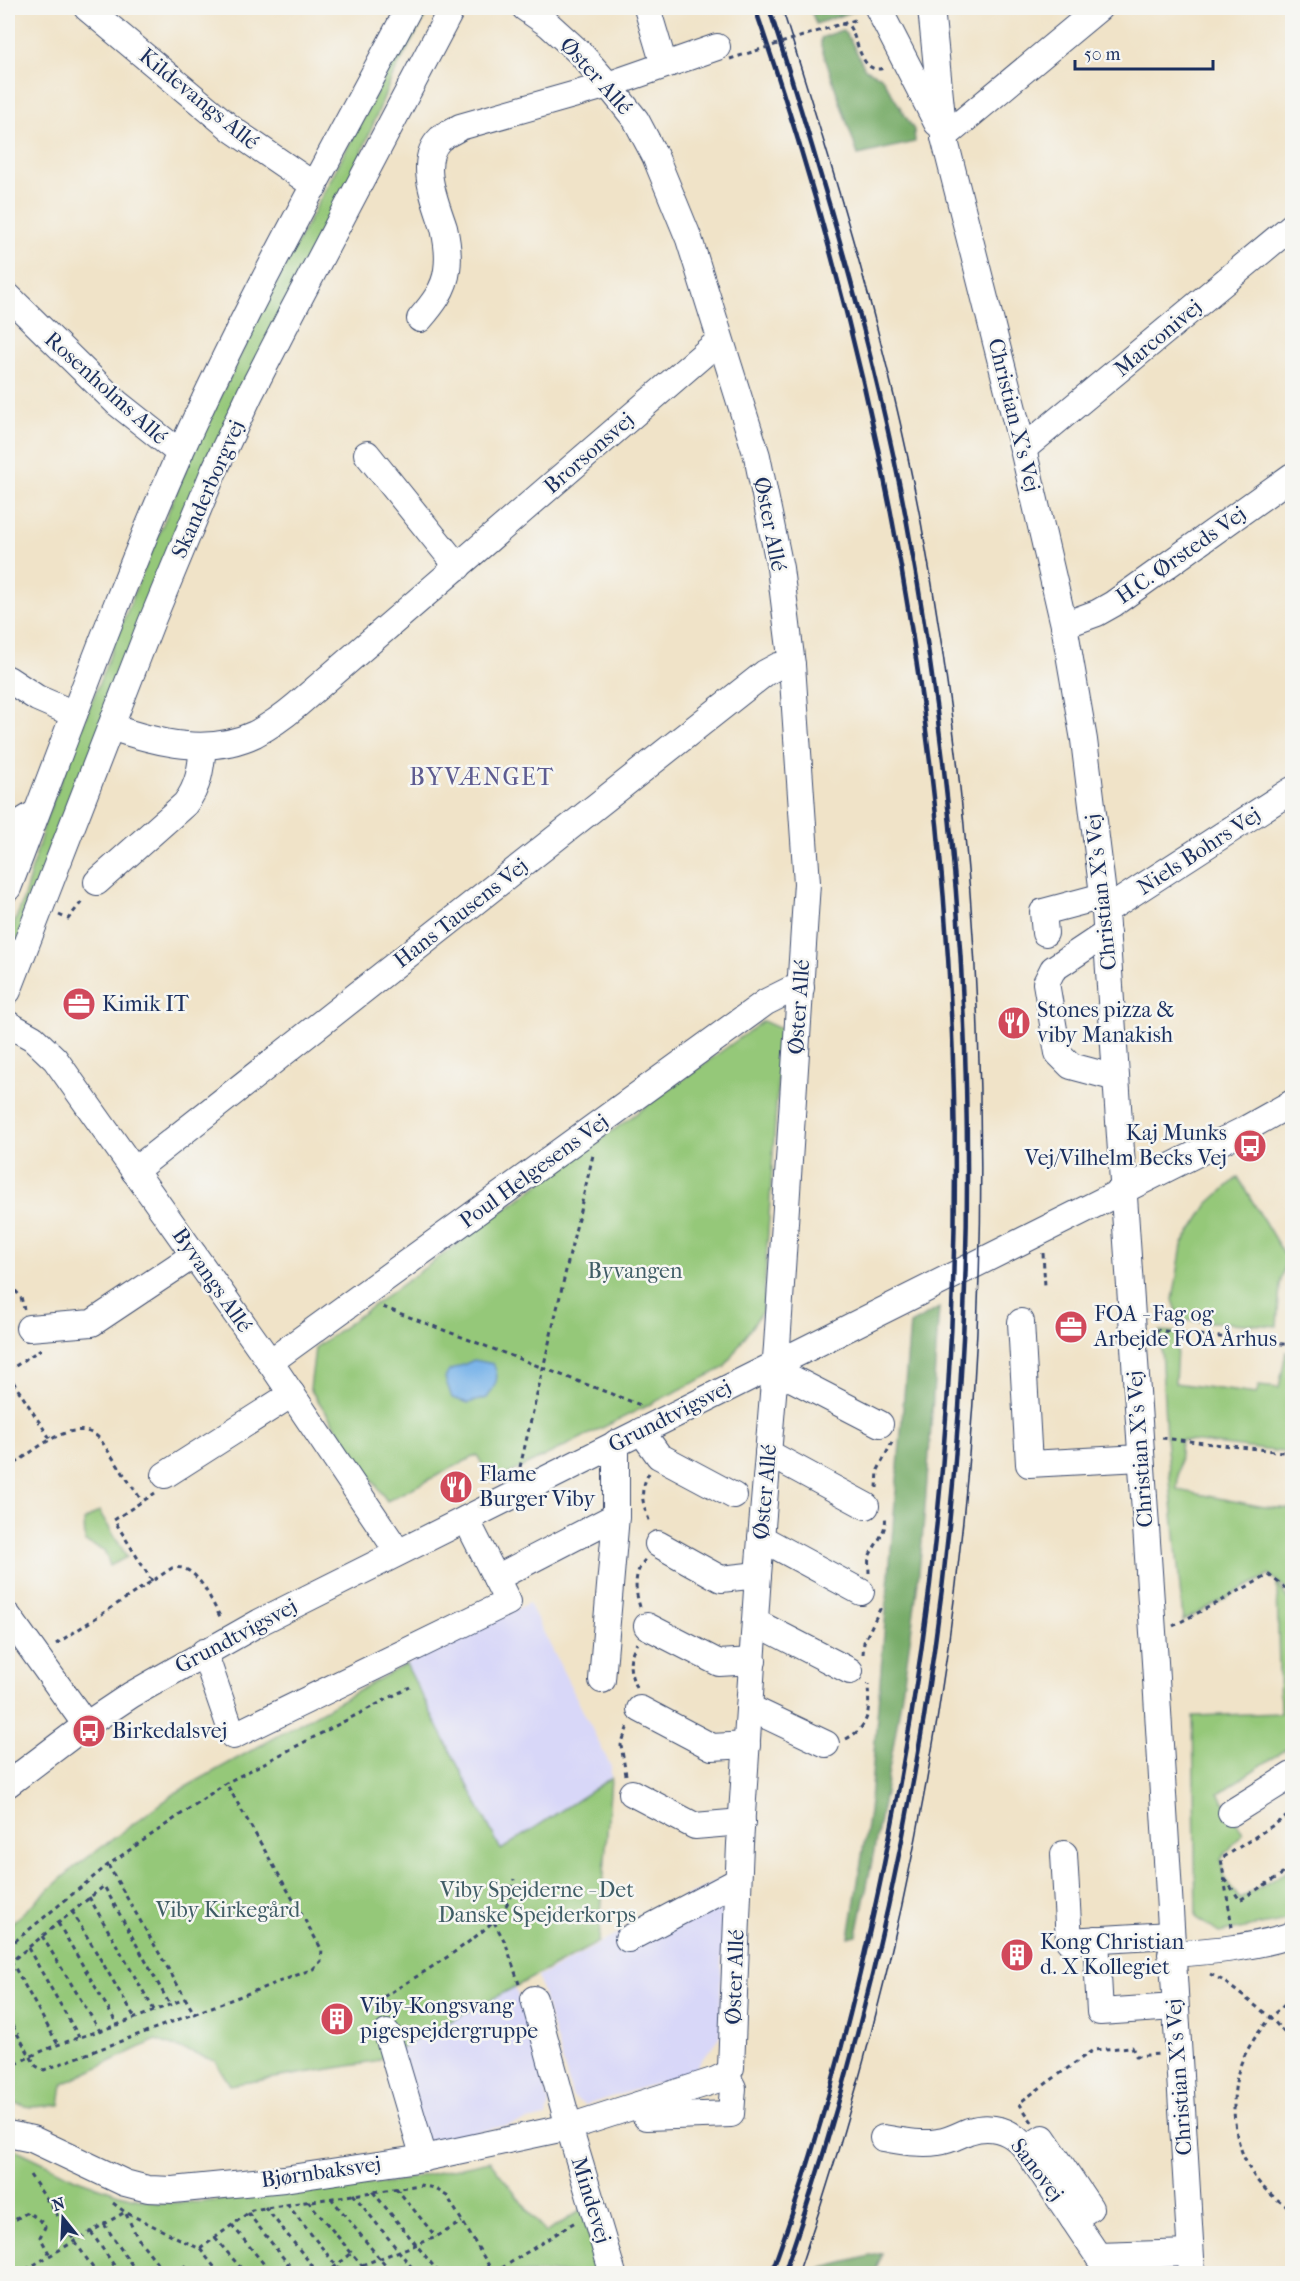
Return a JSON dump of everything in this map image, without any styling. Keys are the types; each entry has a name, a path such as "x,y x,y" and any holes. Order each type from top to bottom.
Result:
{"street":[{"name":"Kildevangs Allé","path":"87,8 233,130 315,186"},
{"name":"Skanderborgvej","path":"8,888 74,714 180,453 251,308 409,8"},
{"name":"Skanderborgvej","path":"8,991 182,548 250,394 452,8"},
{"name":"Øster Allé","path":"525,8 548,24 581,54 636,120 655,156 689,239 757,456 780,568 792,665 807,883 738,1881 731,2068 726,2075"},
{"path":"647,8 664,65"},
{"name":"Christian X's Vej","path":"878,8 944,137"},
{"name":"Christian X's Vej","path":"931,8 944,137 1023,449 1064,625 1084,740 1105,913 1191,2263"},
{"path":"944,137 1099,8"},
{"path":"420,319 433,304 444,283 447,270 444,230 436,208 429,158 439,140 460,127 608,85 664,65 724,53"},
{"name":"Marconivej","path":"1023,449 1293,226"},
{"name":"Rosenholms Allé","path":"8,296 117,403 180,453"},
{"name":"Brorsonsvej","path":"111,727 160,742 203,746 230,742 253,735 273,724 720,340"},
{"path":"368,454 458,567"},
{"name":"H.C. Ørsteds Vej","path":"1064,625 1097,613 1113,604 1293,476"},
{"name":"Hans Tausens Vej","path":"134,1171 765,673 778,666 792,665"},
{"path":"8,680 37,698 74,714"},
{"path":"97,882 193,794 201,769 203,746"},
{"name":"Niels Bohrs Vej","path":"1116,1078 1071,1066 1058,1053 1046,983 1053,969 1105,913 1293,790"},
{"path":"8,830 36,813"},
{"path":"1045,933 1043,912 1105,913"},
{"name":"Poul Helgesens Vej","path":"270,1362 766,1002 781,994 801,988"},
{"name":"Byvangs Allé","path":"8,1024 33,1038 55,1059 270,1362 398,1552"},
{"name":"Grundtvigsvej","path":"8,1784 86,1725 131,1695 232,1637 670,1416 775,1371 1041,1230 1242,1131 1292,1103"},
{"path":"29,1328 92,1323 194,1255"},
{"path":"1021,1322 1029,1464 1140,1447"},
{"path":"775,1371 880,1424"},
{"path":"165,1475 292,1394"},
{"path":"641,1431 659,1456 735,1496"},
{"path":"602,1680 616,1516 616,1443"},
{"path":"768,1453 866,1506"},
{"path":"496,1578 616,1516"},
{"path":"204,1652 233,1736 508,1602 466,1519"},
{"path":"761,1538 861,1592"},
{"path":"658,1544 722,1579 758,1575"},
{"path":"8,1616 86,1725"},
{"path":"755,1622 850,1671"},
{"path":"646,1626 719,1663 753,1661"},
{"path":"640,1708 711,1747 747,1745"},
{"path":"750,1708 826,1744"},
{"path":"1231,1813 1293,1775"},
{"path":"632,1794 695,1826 742,1822"},
{"path":"1064,1854 1069,1941 1096,1939 1235,1949 1268,1943 1293,1935"},
{"path":"628,1939 738,1881"},
{"path":"1096,1939 1100,2012 1175,2007"},
{"name":"Mindevej","path":"534,1999 613,2274"},
{"path":"387,2033 424,2158"},
{"path":"639,2105 646,2117 731,2114 733,2088 726,2075"},
{"name":"Bjørnbaksvej","path":"8,2134 32,2139 125,2183 148,2189 173,2190 284,2179 424,2158 569,2127 717,2080 726,2075"},
{"name":"Sanovej","path":"883,2138 923,2144 942,2142 971,2131 992,2128 1009,2133 1035,2144 1073,2219 1104,2265 1191,2263"}],"path":[{"path":"724,53 852,21"},
{"path":"841,24 848,26 852,31 868,66 879,70 906,62"},
{"path":"40,908 68,919 97,882"},
{"path":"513,1495 601,1122"},
{"path":"1041,1230 1045,1286"},
{"path":"8,1286 12,1287 21,1297 29,1328"},
{"path":"359,1298 670,1416"},
{"path":"1132,1327 1293,1345"},
{"path":"8,1374 51,1440"},
{"path":"8,1469 69,1430 84,1429 93,1432 100,1439 142,1501"},
{"path":"1140,1447 1293,1454"},
{"path":"37,1657 172,1568 179,1566 189,1569 196,1575 232,1637"},
{"path":"1190,1617 1269,1575 1283,1586 1292,1598"},
{"path":"8,1947 108,1865 226,1783 410,1687"},
{"path":"8,2018 36,2066 44,2070 313,1970 321,1961 322,1950 226,1783"},
{"path":"1231,1923 1221,1859 1293,1813"},
{"path":"108,1865 195,2015"},
{"path":"1224,1878 1240,1900 1293,1868"},
{"path":"387,2033 381,2008 382,1998 449,1956 494,1922 508,1902 514,1880"},
{"path":"8,1964 104,1886 170,2005"},
{"path":"89,1898 154,2011"},
{"path":"72,1911 135,2018"},
{"path":"494,1922 506,1944 520,1988 534,1999"},
{"path":"58,1923 117,2024"},
{"path":"42,1936 100,2031"},
{"path":"28,1948 79,2037"},
{"path":"11,1961 57,2043"},
{"path":"1222,1980 1270,2017 1293,2041"},
{"path":"8,2069 30,2055 57,2043 100,2031 185,1999"},
{"path":"1293,1999 1270,2017 1252,2042 1239,2068 1233,2101 1242,2152 1255,2177 1280,2202 1293,2210"},
{"path":"1035,2144 1019,2103 1093,2050 1132,2047 1136,2056 1178,2053"},
{"path":"30,2175 98,2274"},
{"path":"200,2249 248,2213 265,2207 420,2185 434,2188 447,2196 493,2273 575,2222"},
{"path":"396,2188 436,2236"},
{"path":"373,2192 440,2274"},
{"path":"353,2194 417,2274"},
{"path":"331,2198 392,2274"},
{"path":"308,2201 369,2274"},
{"path":"112,2202 125,2212 200,2249 220,2274"},
{"path":"287,2204 343,2274"},
{"path":"265,2207 319,2274"},
{"path":"8,2224 28,2212 43,2223 45,2227 40,2237 50,2255"},
{"path":"18,2274 125,2212"},
{"path":"125,2212 137,2237 166,2274"},
{"path":"248,2213 296,2274"},
{"path":"362,2265 416,2245 463,2222"},
{"path":"104,2224 138,2274"},
{"path":"232,2225 272,2274"},
{"path":"91,2232 120,2274"},
{"path":"215,2238 246,2274"},
{"path":"326,2274 352,2253"},
{"path":"1282,2274 1293,2253"},
{"path":"184,2265 191,2274"}],"shaded area":[{"path":"529,1603 611,1767 611,1778 501,1850 406,1664"},
{"path":"723,1877 720,2037 691,2073 585,2105 573,2098 538,1977"},
{"path":"515,1986 549,2103 546,2117 425,2143 397,2049"}],"green space":[{"path":"421,8 430,8 392,77 358,162 8,961 8,940 23,900 46,819 135,591 189,462 266,302"},
{"path":"810,8 856,8 857,10 816,24"},
{"path":"842,30 850,39 865,69 881,76 914,130 915,142 858,155 821,46 821,38"},
{"name":"Byvangen","path":"763,1021 781,1029 763,1310 724,1368 492,1482 477,1455 387,1501 310,1389 315,1348"},
{"path":"1238,1177 1286,1258 1280,1285 1277,1326 1180,1320 1173,1300 1182,1245 1208,1204"},
{"path":"939,1308 924,1519 905,1676 857,1935 849,1937 869,1812 910,1324"},
{"path":"1160,1331 1178,1332 1175,1383 1256,1394 1259,1386 1279,1388 1286,1352 1292,1354 1292,1453 1181,1440 1177,1490 1264,1507 1292,1509 1292,1598 1283,1586 1269,1575 1183,1621 1166,1438"},
{"path":"99,1511 127,1557 110,1566 104,1550 85,1542 84,1521"},
{"path":"1277,1582 1292,1606 1292,1745 1219,1793 1243,1833 1221,1859 1224,1878 1240,1899 1292,1868 1292,1919 1219,1933 1196,1917 1193,1716 1280,1713"},
{"name":"Viby Kirkegård","path":"406,1664 501,1850 611,1778 599,1942 374,2062 230,2085 215,2061 156,2040 63,2084 60,2105 31,2107 8,2102 8,1926 72,1869 177,1792"},
{"path":"8,2150 17,2150 75,2178 119,2194 158,2203 202,2202 392,2182 490,2161 545,2233 582,2210 600,2273 8,2273"},
{"path":"882,2253 875,2273 810,2273 811,2271"}],"water":[{"path":"474,1360 493,1364 497,1378 492,1390 487,1398 468,1403 452,1398 445,1378 449,1371"}],"tram line":[{"path":"782,8 822,135 877,327 921,522 955,741 975,962 981,1184 973,1406 951,1627 914,1846 863,2062 798,2274"}],"railway":[{"path":"755,8 823,227 878,448 918,672 944,896 954,1122 950,1349 931,1576 896,1803 872,1922 843,2041 810,2158 771,2274"},
{"path":"769,8 846,263 879,392 907,523 941,742 961,963 967,1185 959,1406 937,1627 901,1846 850,2062 784,2274"}],"place":[{"name":"Kimik IT","path":"79,1004"},
{"name":"Stones pizza & viby Manakish","path":"1014,1023"},
{"name":"Kaj Munks Vej/Vilhelm Becks Vej","path":"1250,1146"},
{"name":"FOA - Fag og Arbejde FOA Århus","path":"1071,1327"},
{"name":"Flame Burger Viby","path":"456,1487"},
{"name":"Birkedalsvej","path":"89,1731"},
{"name":"Kong Christian d. X Kollegiet","path":"1017,1955"},
{"name":"Viby-Kongsvang pigespejdergruppe","path":"337,2019"}],"district":[{"name":"BYVÆNGET","path":"482,777"}],"park label":[{"name":"Viby Spejderne - Det Danske Spejderkorps","path":"537,1902"}]}
